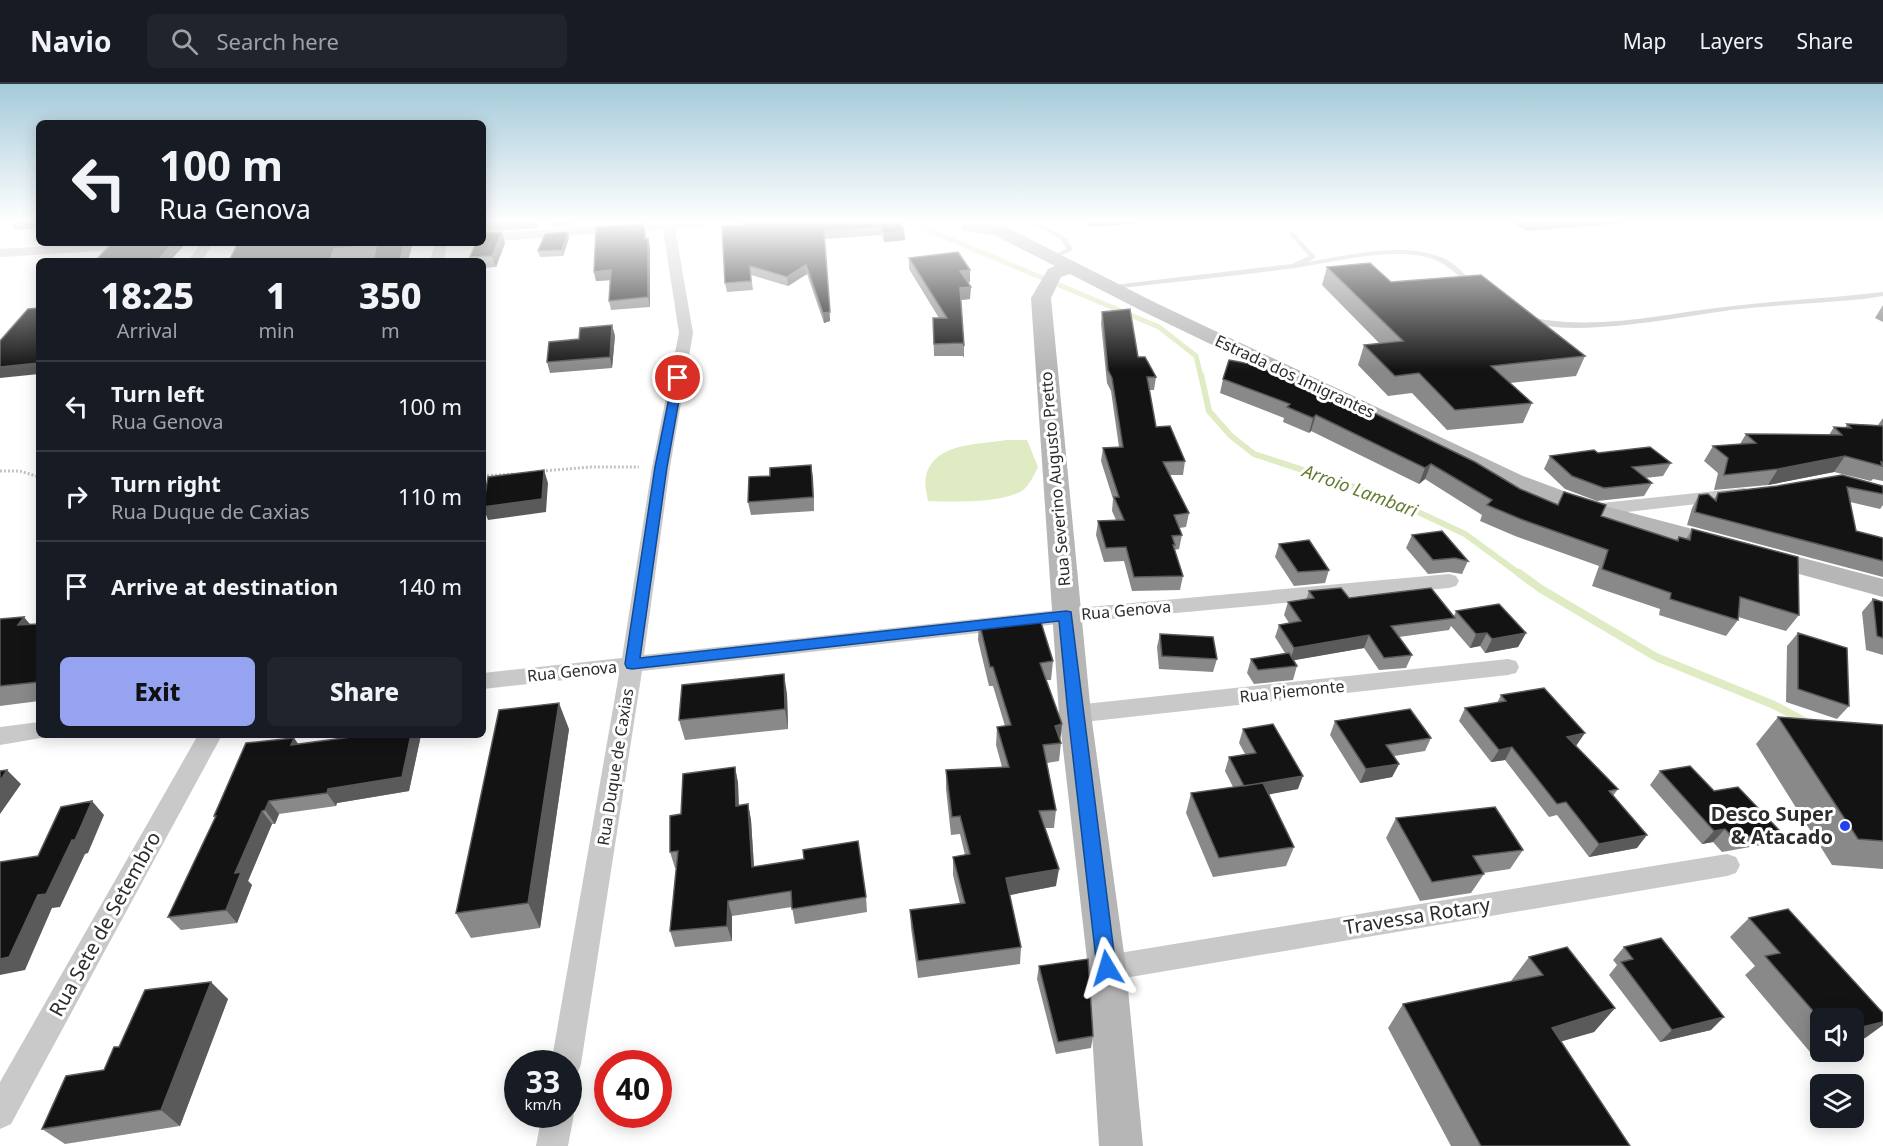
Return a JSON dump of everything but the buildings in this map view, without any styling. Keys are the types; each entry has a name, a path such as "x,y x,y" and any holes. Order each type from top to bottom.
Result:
{"street":[{"name":"Rua Duque de Caxias","path":"568,1050 632,664 661,467 686,333 676,271"},
{"name":"Estrada dos Imigrantes","path":"1039,271 1056,282 1151,308"},
{"name":"Estrada dos Imigrantes","path":"1056,282 1113,287 1151,308 1514,481 1592,510 1883,588"},
{"name":"Rua Severino Augusto Pretto","path":"1056,282 1066,616 1075,714 1107,968 1122,1146"},
{"path":"1592,510 1757,493"},
{"name":"Rua Genova","path":"486,681 1066,616 1449,581"},
{"name":"Rua Piemonte","path":"1075,714 1508,667"},
{"path":"0,736 36,731"},
{"name":"Rua Sete de Setembro","path":"0,1113 208,738"},
{"name":"Travessa Rotary","path":"1107,968 1727,865"},
{"path":"552,1146 555,1128"}],"lane":[{"path":"1056,282 1061,271"},
{"path":"1113,287 1254,271"},
{"path":"1455,271 1484,295"},
{"path":"1520,315 1547,325 1618,323 1734,308 1883,294"}],"path":[{"path":"532,472 591,467 661,467"},
{"path":"0,471 21,471 36,476"},
{"path":"486,476 520,473"}],"shaded area":[{"path":"1006,440 1027,440 1038,467 1025,489 998,499 961,502 928,501 926,477 930,466 938,457 959,447"}],"waterway":[{"name":"Arroio Lambari","path":"1025,271 1159,327 1196,356 1201,377"},
{"name":"Arroio Lambari","path":"1201,375 1209,411 1231,436 1254,454 1388,498 1465,534 1521,575"},
{"name":"Arroio Lambari","path":"1519,573 1541,589 1656,657 1774,705 1810,724"}],"place":[{"name":"Desco Super & Atacado","path":"1845,826"}],"route":[{"path":"678,378 661,467 632,664 1066,616 1075,714 1107,968"}]}
